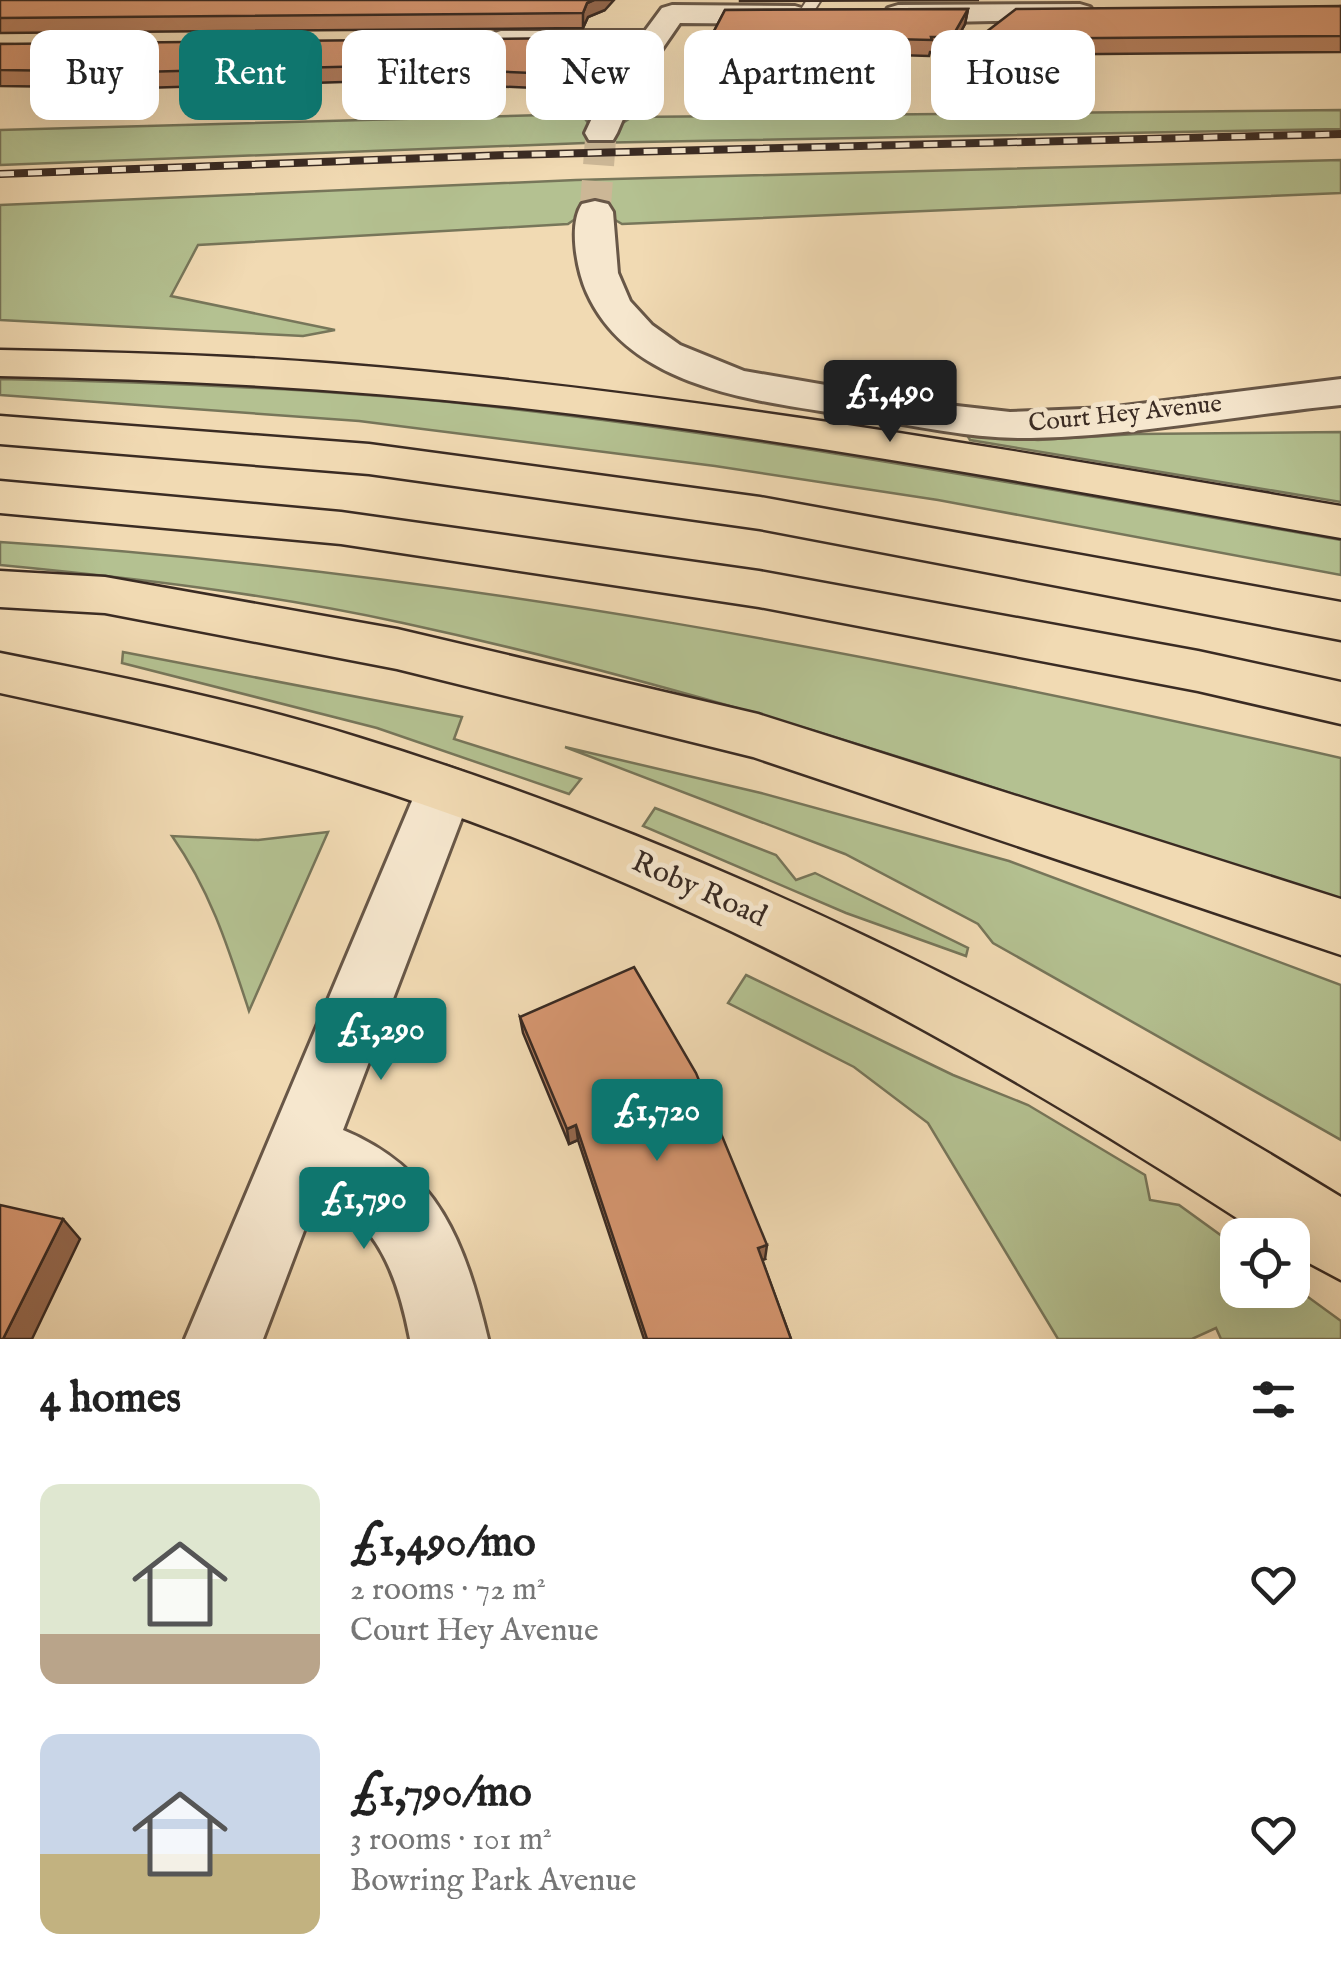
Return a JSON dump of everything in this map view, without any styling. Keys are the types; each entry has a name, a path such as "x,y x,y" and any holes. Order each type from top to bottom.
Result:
{"main road":[{"path":"0,363 246,371 444,385 703,418 1341,522"},
{"path":"0,430 369,459 760,512 1341,620"},
{"path":"0,497 341,528 759,589 1198,671 1341,703"},
{"path":"0,589 106,594 397,649 758,736 1341,927"},
{"name":"Roby Road","path":"0,673 96,690 300,741 445,789 624,856 972,1018 1230,1168 1341,1241"}],"street":[{"path":"375,30 401,0"},
{"path":"873,14 1035,6 1116,12"},
{"path":"660,30 677,7 819,10"},
{"path":"602,133 607,120"},
{"name":"Court Hey Avenue","path":"595,212 596,262 617,310 660,349 690,364 764,387 958,421 1033,425 1341,392"},
{"path":"224,1339 445,789"},
{"path":"303,1147 358,1174 392,1200 436,1278 449,1339"}],"green space":[{"path":"1341,110 1341,129 585,143 0,165 0,130 506,120 506,116 526,116 526,120 586,120 590,125 618,126 627,120 664,120 664,117 684,116 684,120 911,120 911,114 931,114 931,120 1095,120 1095,112"},
{"path":"1341,160 1341,193 622,224 595,214 568,224 198,245 171,296 335,330 303,336 0,320 0,205 576,180"},
{"path":"0,379 351,394 687,431 1341,540 1341,575 938,500 715,466 359,421 0,395"},
{"path":"1341,432 1341,502 970,440 967,435 1038,440 1137,434"},
{"path":"0,542 338,574 675,623 1009,686 1341,758 1341,906 993,787 641,681 403,623 303,604 152,581 0,565"},
{"path":"123,652 462,717 454,739 581,779 569,794 377,728 122,663"},
{"path":"565,747 761,793 1009,861 1341,985 1341,1140 993,943 978,924 845,854"},
{"path":"655,808 776,855 796,880 815,873 968,948 966,956 846,913 643,826"},
{"path":"328,832 249,1011 208,899 172,836 258,840"},
{"path":"746,975 953,1075 1028,1105 1145,1175 1150,1200 1179,1205 1220,1235 1220,1308 1310,1308 1310,1298 1341,1321 1341,1339 1221,1339 1216,1328 1192,1339 1058,1339 928,1123 854,1067 728,1003"}],"building":[{"path":"0,0 594,0 587,3 583,13 0,18"},
{"path":"1341,6 1341,36 1095,38 1095,30 989,30 1016,9"},
{"path":"968,9 956,30 931,30 931,40 911,40 911,30 715,30 725,10"},
{"path":"526,38 526,73 506,72 506,39"},
{"path":"342,40 342,67 322,67 322,41"},
{"path":"159,42 179,42 179,71 159,71"},
{"path":"0,44 30,44 30,70 0,70"},
{"path":"634,967 696,1073 767,1245 758,1248 791,1339 647,1339 576,1125 567,1129 520,1017"},
{"path":"0,1205 63,1219 3,1339 0,1339"}],"tunnel":[{"path":"595,212 601,133"}],"railway":[{"path":"0,174 506,155 1341,134"}]}
